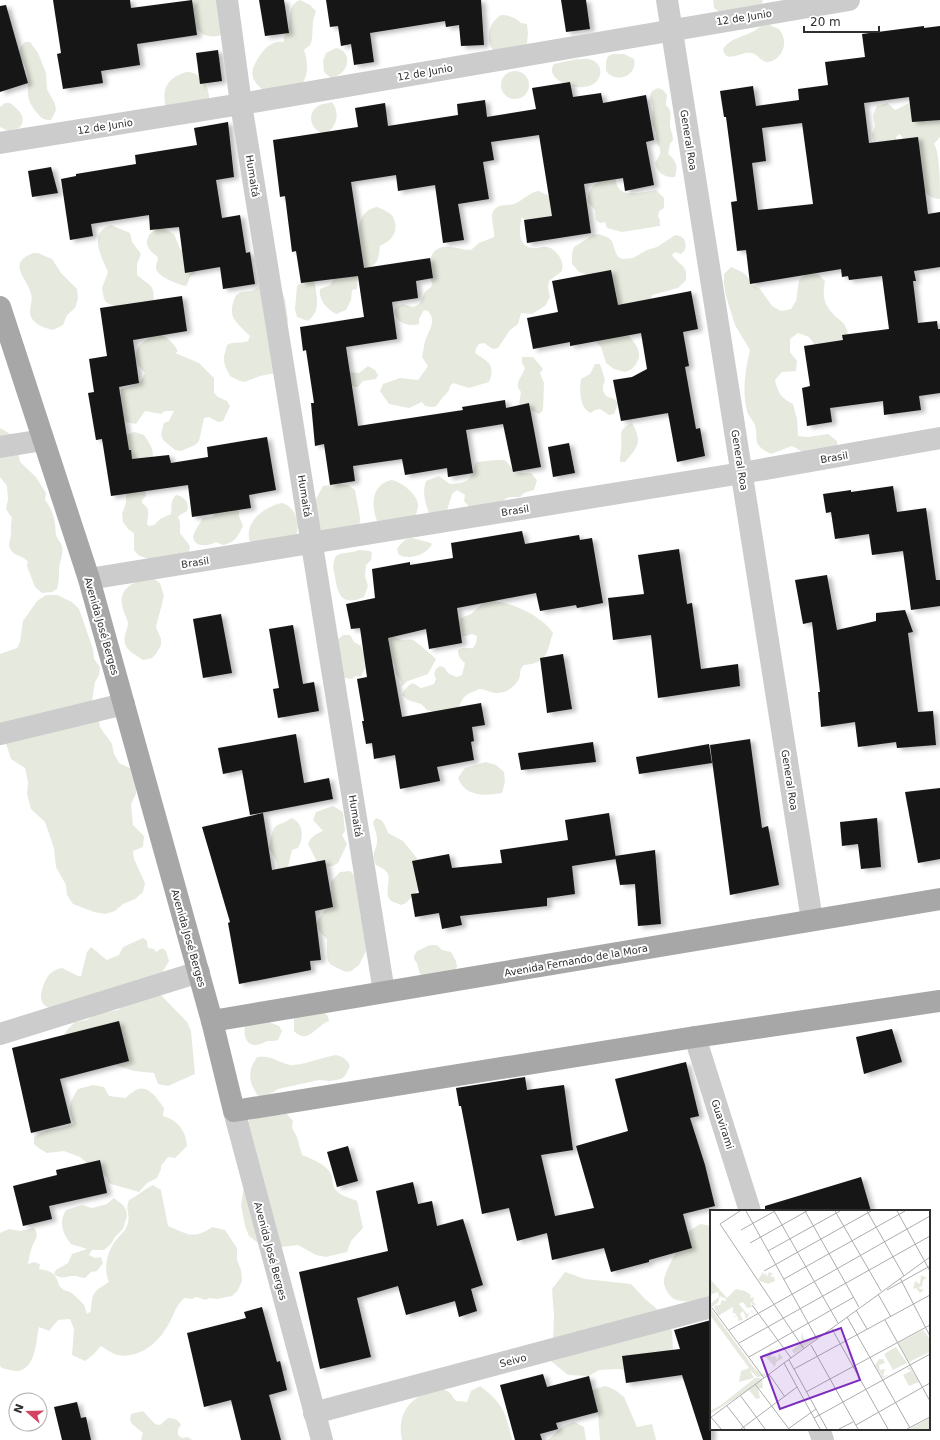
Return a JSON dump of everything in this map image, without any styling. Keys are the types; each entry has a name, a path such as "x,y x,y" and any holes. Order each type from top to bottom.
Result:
{"main road":[{"name":"Avenida José Berges","path":"0,307 89,579 199,972 234,1112"},
{"name":"Avenida Fernando de la Mora","path":"212,1021 940,899"},
{"path":"234,1112 695,1037 940,1001"}],"street":[{"name":"Humaitá","path":"227,0 241,104 384,992"},
{"name":"General Roa","path":"668,0 812,920"},
{"name":"12 de Junio","path":"0,143 241,104 849,0"},
{"name":"Brasil","path":"89,579 742,473 940,438"},
{"path":"0,447 43,440"},
{"path":"0,734 124,704"},
{"path":"0,1034 199,972"},
{"name":"Guavirami","path":"695,1037 750,1210"},
{"name":"Avenida José Berges","path":"234,1112 322,1440"},
{"name":"Seivo","path":"314,1413 710,1307"},
{"path":"819,1430 823,1440"}],"shaded area":[{"path":"191,0 228,0 224,33 216,36 208,36 197,29 191,16"},
{"path":"300,0 310,5 316,11 313,21 312,40 310,45 304,50 307,67 306,76 302,84 265,91 259,87 253,78 253,68 261,54 268,46 278,42 284,42 284,37 289,28 290,12 295,3"},
{"path":"713,0 763,0 761,6 719,12 714,8"},
{"path":"501,15 510,16 521,23 527,24 527,44 495,53 490,44 489,33 490,28 496,18"},
{"path":"767,24 779,29 783,36 783,51 776,59 767,62 751,53 731,57 725,54 723,49 729,43"},
{"path":"25,42 30,42 38,53 46,73 47,89 55,104 56,110 51,120 41,117 30,103 26,68 19,54 21,46"},
{"path":"336,48 342,50 345,54 347,64 341,73 330,77 324,72 323,61 326,53"},
{"path":"613,54 624,54 634,59 633,70 630,74 621,78 611,75 606,71 608,56"},
{"path":"577,59 589,59 598,65 600,75 595,82 588,86 570,86 561,82 555,77 552,71 554,64"},
{"path":"515,71 525,75 529,85 525,95 515,99 505,95 501,85 505,75"},
{"path":"186,72 196,74 204,81 208,90 209,100 166,108 164,95 167,85 174,77"},
{"path":"658,88 663,90 667,95 666,105 671,114 670,126 673,140 670,144 668,154 676,164 675,177 668,177 662,174 656,167 655,163 660,154 660,148 657,144 656,133 652,123 653,106 650,96 652,91"},
{"path":"940,88 940,137 934,144 939,161 940,199 929,196 923,188 921,178 922,167 917,165 912,142 903,139 900,134 896,137 897,145 875,145 872,135 875,126 873,115 877,106 887,103 895,110"},
{"path":"332,102 336,112 335,123 330,130 325,133 320,132 312,124 312,112 320,105"},
{"path":"5,103 10,103 21,114 23,121 19,128 8,131 0,127 0,107"},
{"path":"620,161 616,180 617,186 621,190 625,192 637,193 656,190 664,198 664,208 659,211 658,216 660,226 622,232 607,228 605,222 600,223 596,220 595,210 588,202 590,190 597,183 599,178"},
{"path":"539,191 553,198 554,223 529,224 522,217 520,236 521,240 527,247 551,248 557,253 562,262 562,271 549,281 548,287 550,297 545,306 532,314 521,313 518,324 510,330 498,348 493,349 484,343 479,344 476,348 475,353 490,364 492,371 489,382 469,388 453,383 448,392 435,407 425,406 422,402 409,408 389,404 380,391 383,384 400,378 418,380 428,366 422,357 425,341 432,322 431,315 428,311 424,310 419,319 419,324 411,325 403,323 397,319 394,311 397,306 403,304 413,307 420,302 426,291 431,287 430,259 434,251 443,247 471,250 479,243 494,237 492,216 494,210 498,206 514,204 532,193"},
{"path":"377,207 392,215 396,226 394,234 388,241 380,246 378,258 375,264 358,274 357,289 352,290 351,300 346,310 336,314 329,310 324,304 320,297 320,289 330,285 333,280 332,269 346,246 359,238 360,223 364,214 367,211"},
{"path":"111,225 130,233 132,242 141,254 137,264 137,275 152,288 154,303 122,309 107,303 104,299 102,288 108,272 100,253 98,239 104,228"},
{"path":"158,229 164,229 174,234 180,249 195,255 198,270 190,277 187,285 185,286 167,279 157,270 156,266 158,257 148,247 147,240 152,232"},
{"path":"598,234 611,240 618,257 623,259 633,258 647,250 657,247 675,235 681,236 686,244 685,250 681,254 675,252 672,255 686,271 686,280 678,288 652,295 649,306 622,311 590,276 579,272 572,264 572,253 574,247 593,235"},
{"path":"33,253 38,253 52,259 61,273 77,289 78,299 75,308 67,315 63,325 53,330 38,324 32,319 31,316 31,294 19,266 25,257"},
{"path":"731,267 746,275 751,284 760,289 772,306 781,311 791,309 796,301 799,280 807,273 818,274 825,281 824,297 826,305 836,317 844,323 848,336 848,347 815,345 809,337 798,333 790,339 790,352 797,361 796,371 782,372 775,380 781,395 793,404 797,419 798,436 808,437 828,434 837,441 839,451 818,463 792,446 771,454 758,445 755,425 748,413 745,403 744,388 750,350 735,325 724,284 724,274"},
{"path":"306,279 315,283 317,298 317,308 308,321 297,317 295,309 297,286"},
{"path":"261,285 281,289 285,299 288,320 276,373 260,376 245,382 230,376 225,366 224,356 227,345 248,341 250,336 236,322 232,314 233,303 236,295 241,292 252,291"},
{"path":"624,330 636,344 639,352 638,360 634,366 625,372 614,369 606,363 601,347 594,339"},
{"path":"159,334 172,343 178,351 175,353 199,363 214,378 214,393 218,397 227,401 230,406 223,421 218,422 209,417 204,418 199,441 195,445 181,451 175,450 163,440 161,434 164,423 169,421 174,411 165,411 161,414 145,411 136,424 126,422 121,411 121,389 132,386 141,380 145,373 138,366 136,355 137,350 142,343 150,337"},
{"path":"522,357 533,357 543,369 540,373 544,383 543,410 539,414 519,404 521,392 518,383 525,368 522,363"},
{"path":"595,364 600,364 605,380 603,391 606,396 616,400 618,404 614,414 609,415 600,409 591,413 587,411 582,403 580,394 581,379 590,374"},
{"path":"368,366 375,370 378,375 376,379 363,381 358,387 350,386 348,374 350,372 359,373"},
{"path":"632,423 637,435 638,444 625,462 620,462 621,434 624,428"},
{"path":"0,428 12,435 20,462 36,477 46,493 45,500 54,516 56,535 61,545 62,555 59,567 58,586 57,589 52,592 42,593 35,587 27,566 28,562 14,553 9,546 12,518 6,509 8,499 7,486 0,477"},
{"path":"134,432 144,435 151,446 153,454 149,462 139,470 120,440"},
{"path":"505,460 518,472 531,473 537,480 534,490 524,493 520,497 510,497 505,499 501,510 471,509 464,501 465,495 457,490 452,494 446,514 429,513 424,497 426,481 439,476 450,484 461,483 471,477 476,462"},
{"path":"391,480 404,486 415,497 418,505 415,518 377,521 374,509 374,496 380,486"},
{"path":"339,484 348,485 355,490 360,522 356,531 324,539 313,509 316,499 323,486"},
{"path":"145,490 146,496 142,500 142,503 148,510 147,524 149,526 154,525 160,519 171,514 172,502 176,495 186,500 188,505 187,511 178,517 180,522 180,533 190,546 189,552 153,561 138,555 134,550 134,533 128,529 123,522 122,514 126,503 126,492"},
{"path":"283,503 292,509 296,517 298,527 296,537 251,544 249,529 256,517 269,507"},
{"path":"237,505 243,526 238,536 233,541 223,545 216,542 200,545 195,541 193,538 194,534 203,518 212,517 215,513"},
{"path":"412,538 432,544 426,551 417,556 408,557 399,555 397,549 400,545 405,540"},
{"path":"359,550 370,551 372,553 371,560 366,565 365,576 368,586 364,597 357,600 346,600 338,590 333,564 336,556 339,554"},
{"path":"151,577 160,583 164,596 156,627 161,639 161,645 152,658 143,660 132,653 125,644 125,635 128,623 123,609 122,595 128,587"},
{"path":"46,595 57,595 72,602 79,609 93,649 94,659 100,667 99,675 95,682 92,701 98,715 100,727 112,744 114,754 119,763 134,770 136,794 131,804 133,825 144,836 143,847 133,851 134,859 145,883 143,892 135,899 123,904 115,911 105,914 94,912 73,904 67,895 66,885 56,867 54,848 45,822 31,809 27,794 28,782 25,768 11,759 0,725 0,654 17,648 20,642 23,621 37,601"},
{"path":"488,601 496,601 515,606 533,615 548,627 553,633 547,652 542,660 524,665 522,667 519,679 509,690 495,693 479,689 466,696 462,700 458,709 439,713 427,710 421,704 408,700 402,695 406,688 413,683 421,688 434,684 436,679 434,674 436,669 440,666 445,668 448,673 453,676 457,677 462,675 465,663 458,654 458,650 463,648 473,648 476,643 477,636 472,634 462,637 457,634 458,623 461,618 471,614 483,603"},
{"path":"388,634 403,640 413,640 436,659 428,674 408,681 400,687 402,683 396,674 394,663 380,654"},
{"path":"343,635 350,635 354,642 361,646 364,653 365,668 361,677 356,676 352,679 345,678 341,673 336,641"},
{"path":"486,762 496,765 504,772 505,782 502,793 489,795 476,794 465,789 461,784 458,778 465,768"},
{"path":"333,806 343,812 345,831 342,835 347,844 338,863 333,866 322,867 318,864 308,844 312,837 323,831 313,820 316,812"},
{"path":"291,818 301,827 302,836 298,848 292,850 287,871 278,873 277,862 269,848 271,836 276,826 288,821"},
{"path":"376,818 383,822 388,833 403,841 425,868 420,888 406,903 401,905 391,901 388,897 388,874 376,865 374,860 377,835 373,822"},
{"path":"350,871 357,878 360,915 363,920 366,951 359,965 351,971 346,972 331,965 328,961 327,939 319,930 317,923 327,907 331,882 340,872"},
{"path":"143,938 147,941 148,948 154,949 156,952 162,948 166,951 169,961 162,973 50,1008 45,1006 41,999 42,989 48,976 53,972 62,968 81,976 87,952 91,947 107,960 119,955 123,947"},
{"path":"430,945 437,945 442,950 451,952 456,961 457,967 452,975 428,980 420,974 414,956 417,951"},
{"path":"157,991 187,1022 191,1031 195,1074 168,1086 158,1084 154,1073 134,1071 104,1061 61,1040 67,1030 75,1022 87,1020 96,1014 118,1010 127,1004"},
{"path":"324,1013 328,1016 329,1021 324,1023 312,1033 304,1036 299,1035 294,1031 294,1019 296,1014"},
{"path":"264,1020 279,1026 282,1031 278,1040 268,1041 258,1045 250,1044 245,1036 245,1026"},
{"path":"336,1055 348,1062 350,1066 345,1076 341,1079 330,1081 319,1080 278,1089 265,1097 259,1097 251,1082 250,1072 257,1057 262,1056 295,1065"},
{"path":"93,1085 104,1087 109,1096 126,1098 136,1090 145,1089 149,1091 164,1108 163,1116 177,1123 183,1131 187,1146 175,1158 168,1157 161,1166 157,1178 147,1183 139,1192 111,1184 95,1164 87,1163 80,1157 64,1151 47,1153 34,1144 34,1137 47,1130 74,1124 70,1110 71,1102 78,1089"},
{"path":"287,1114 293,1121 292,1128 297,1137 302,1155 326,1167 331,1174 335,1189 339,1193 357,1201 363,1228 351,1241 347,1252 326,1257 316,1255 298,1245 266,1249 249,1236 245,1226 241,1205 244,1186 242,1125 254,1117"},
{"path":"153,1185 161,1190 168,1226 195,1235 212,1227 225,1230 237,1248 237,1260 241,1270 242,1281 238,1290 232,1296 217,1299 209,1298 206,1300 196,1297 192,1299 184,1298 158,1339 146,1349 133,1355 125,1356 111,1353 101,1346 85,1361 72,1355 74,1329 70,1319 58,1320 49,1331 39,1327 32,1359 24,1369 18,1371 2,1368 0,1366 0,1233 9,1229 20,1231 34,1228 37,1235 32,1247 28,1264 34,1262 40,1264 39,1269 47,1270 55,1275 61,1287 64,1290 71,1292 83,1304 87,1314 91,1311 94,1293 109,1282 106,1272 108,1255 113,1244 125,1230 127,1225 127,1206 129,1200"},
{"path":"114,1198 123,1205 127,1216 123,1229 115,1237 111,1244 104,1250 92,1250 89,1255 95,1258 101,1257 103,1263 97,1271 91,1272 85,1278 76,1276 60,1277 54,1274 56,1270 68,1263 72,1254 87,1249 71,1244 66,1236 62,1228 62,1219 66,1210 82,1205 92,1208 107,1204"},
{"path":"701,1224 710,1226 710,1298 682,1301 674,1299 670,1296 664,1282 667,1270 687,1234"},
{"path":"565,1272 585,1279 631,1284 646,1300 662,1313 672,1331 673,1351 639,1376 620,1369 599,1370 589,1376 568,1375 552,1362 554,1317 552,1289"},
{"path":"480,1386 499,1403 508,1423 512,1440 402,1440 402,1417 409,1405 417,1398 423,1394 440,1389 446,1390 450,1393 456,1401 467,1402 471,1391"},
{"path":"606,1386 615,1390 624,1397 637,1427 652,1424 656,1440 600,1440 598,1412 584,1406 587,1397 591,1392 597,1388"},
{"path":"143,1411 155,1424 160,1425 168,1418 173,1418 181,1425 178,1429 178,1435 182,1438 188,1437 192,1440 141,1440 143,1433 132,1424 130,1420 131,1414"},
{"path":"574,1422 584,1427 586,1440 548,1440 563,1426"}],"building":[{"path":"53,0 130,0 131,8 192,0 197,35 137,44 140,65 101,71 103,83 63,89 57,54 61,53"},
{"path":"259,0 284,0 289,33 265,36"},
{"path":"326,0 481,0 484,45 461,46 459,25 446,27 445,21 370,33 374,62 354,65 351,44 341,46 338,26 330,27"},
{"path":"561,0 586,0 590,29 566,32"},
{"path":"6,5 28,83 0,92 0,6"},
{"path":"924,26 924,28 940,26 940,120 912,122 909,97 864,103 869,143 918,137 928,214 940,212 940,267 914,271 916,281 913,281 918,323 937,321 938,329 940,329 940,393 919,396 921,410 884,415 883,401 830,408 832,422 807,426 802,388 810,386 804,346 843,340 842,335 889,329 882,276 849,280 848,276 842,277 841,269 750,284 746,250 737,251 731,202 737,201 726,117 724,117 720,91 753,86 756,106 799,100 798,89 828,85 825,62 865,57 862,34","holes":["802,123 813,204 758,210 752,163 766,161 762,128"]},
{"path":"218,50 222,81 200,84 196,53"},
{"path":"570,82 573,97 601,93 603,103 646,95 654,140 646,142 654,185 625,191 623,178 584,184 591,233 527,243 524,220 552,216 539,135 491,142 494,160 483,162 489,199 458,204 464,240 443,243 435,185 398,191 396,175 351,182 364,268 430,258 433,278 416,281 418,298 392,302 397,339 346,347 358,426 463,410 462,407 505,400 506,408 529,403 541,467 513,472 503,424 466,430 473,473 448,477 447,468 405,475 402,459 353,466 355,481 330,485 324,444 315,446 311,403 314,403 306,350 303,351 300,327 364,317 358,276 301,283 296,251 292,252 285,196 280,197 273,140 358,127 355,108 385,103 388,126 458,115 457,104 485,100 487,117 536,109 532,88"},
{"path":"228,122 234,177 216,180 222,218 240,215 246,253 250,252 255,284 223,289 220,267 185,273 179,227 150,230 149,215 91,224 93,236 70,240 61,179 76,176 76,174 136,164 135,155 197,145 194,128"},
{"path":"51,167 58,193 32,197 28,171"},
{"path":"611,270 618,305 691,291 698,329 683,332 689,366 685,367 696,429 700,428 705,456 677,462 668,413 621,421 613,380 632,377 647,369 641,333 570,346 570,342 533,349 527,318 558,312 552,281"},
{"path":"182,296 187,331 133,340 139,383 119,387 129,450 131,450 132,459 169,455 171,463 208,457 207,447 267,437 276,490 249,495 251,508 192,517 188,485 111,496 102,439 96,440 88,393 94,392 89,359 107,356 100,308"},
{"path":"569,443 575,473 553,477 548,447"},
{"path":"893,486 897,512 926,508 936,580 940,580 940,606 911,610 903,551 872,555 869,534 835,539 831,512 826,513 823,494"},
{"path":"522,531 525,544 579,535 580,540 592,538 603,603 577,608 576,605 540,611 536,593 457,608 462,643 429,649 426,629 388,638 402,717 481,703 485,725 472,727 474,741 471,742 474,760 437,767 440,781 400,789 395,755 374,759 372,743 366,744 357,679 367,677 360,628 351,629 346,604 375,598 372,569 410,562 410,565 453,558 451,543"},
{"path":"679,549 687,604 692,603 701,669 738,664 740,686 658,698 651,635 613,640 608,598 644,594 638,555"},
{"path":"827,575 837,630 876,621 876,613 905,610 913,632 908,633 918,712 933,711 936,745 897,748 896,742 858,747 855,722 821,727 818,692 820,692 812,622 803,624 795,580"},
{"path":"221,614 232,673 203,678 193,619"},
{"path":"293,625 303,684 314,682 319,711 278,718 273,689 279,688 269,629"},
{"path":"563,654 572,709 547,713 540,658"},
{"path":"296,734 304,783 329,778 333,799 250,815 242,770 223,774 218,748"},
{"path":"750,739 762,828 768,826 779,885 730,895 710,745"},
{"path":"593,742 596,762 521,770 518,753"},
{"path":"709,744 712,763 639,774 636,757"},
{"path":"940,788 940,859 918,863 905,792"},
{"path":"263,813 272,870 325,860 333,907 315,911 321,960 310,961 311,970 239,984 228,923 230,922 202,827"},
{"path":"609,813 616,859 572,866 575,894 547,898 547,906 460,916 462,925 442,929 439,913 415,917 411,894 419,893 412,861 449,854 452,868 502,863 500,850 568,840 565,820"},
{"path":"877,818 881,867 861,869 858,844 842,846 840,822"},
{"path":"655,850 661,924 638,926 635,884 620,885 615,856"},
{"path":"119,1021 129,1061 60,1079 71,1123 31,1133 12,1048"},
{"path":"892,1029 902,1062 864,1074 856,1037"},
{"path":"686,1062 699,1116 690,1118 705,1165 715,1206 683,1214 692,1248 649,1260 649,1262 611,1272 604,1248 552,1260 547,1233 517,1241 509,1208 482,1214 461,1106 459,1106 456,1088 525,1077 527,1090 564,1085 573,1150 541,1155 555,1216 594,1208 576,1146 628,1131 615,1079"},
{"path":"348,1146 358,1181 337,1187 327,1152"},
{"path":"100,1160 107,1193 49,1206 52,1219 23,1226 13,1186 57,1175 56,1170"},
{"path":"861,1177 871,1210 765,1210 765,1206"},
{"path":"413,1182 418,1204 432,1201 437,1226 463,1219 483,1285 471,1289 477,1311 459,1317 455,1301 406,1315 398,1286 357,1298 371,1357 320,1369 299,1272 388,1251 376,1191"},
{"path":"262,1307 277,1362 280,1361 287,1390 269,1395 281,1440 241,1440 231,1400 204,1407 187,1333 246,1318 244,1312"},
{"path":"710,1320 711,1440 703,1440 682,1375 626,1383 622,1356 680,1349 674,1330"},
{"path":"543,1374 547,1387 589,1376 598,1412 556,1423 558,1429 540,1434 542,1440 515,1440 500,1385"},
{"path":"77,1402 81,1418 86,1417 91,1440 62,1440 54,1407"}]}
